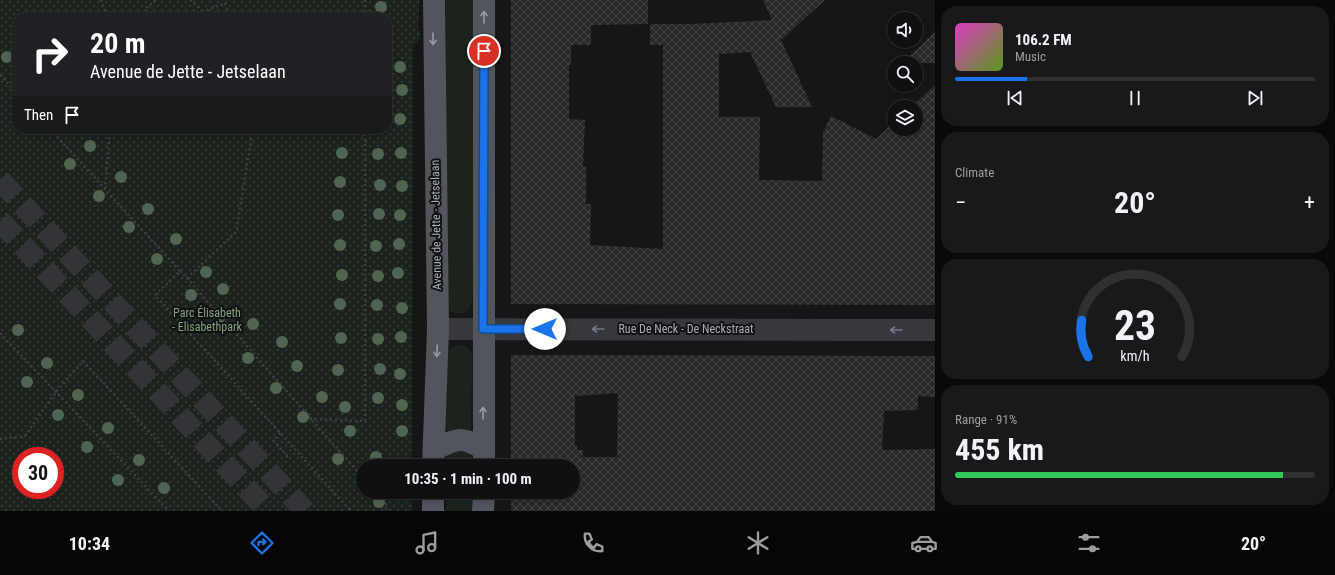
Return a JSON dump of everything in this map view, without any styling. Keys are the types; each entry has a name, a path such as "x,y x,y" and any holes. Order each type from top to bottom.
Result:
{"main road":[{"name":"Avenue de Jette - Jetselaan","path":"434,0 438,329 434,458"},
{"name":"Avenue de Jette - Jetselaan","path":"484,0 484,457"},
{"name":"Avenue de Jette - Jetselaan","path":"434,458 456,439 474,443 484,457"},
{"path":"433,499 433,511"},
{"path":"484,499 484,511"}],"street":[{"name":"Rue De Neck - De Neckstraat","path":"438,329 935,330"}],"path":[{"path":"101,0 105,12"},
{"path":"145,12 148,6 156,0"},
{"path":"190,0 202,12 225,1 228,12"},
{"path":"365,0 365,12"},
{"path":"0,75 12,88"},
{"path":"55,134 187,278 356,470"},
{"path":"105,189 110,134"},
{"path":"187,278 236,232 251,134"},
{"path":"310,419 365,421 365,134"},
{"path":"180,271 154,295 351,511"},
{"path":"0,333 169,511"},
{"path":"0,439 25,436 56,392 83,361 222,511"},
{"path":"280,433 273,440 287,456 289,454"},
{"path":"381,499 386,504 386,511"}],"green space":[{"name":"Parc Élisabeth - Elisabethpark","path":"0,0 421,0 419,2 418,30 420,31 420,39 413,46 412,459 356,459 356,499 412,499 412,511 0,511"},
{"path":"446,0 473,0 473,297 468,310 459,314 450,311 446,300"},
{"path":"456,345 465,346 472,354 471,431 449,432 446,431 445,426 448,352"},
{"path":"448,450 471,452 472,458 446,459"},
{"path":"446,499 472,499 472,511 446,511"}],"building":[{"path":"511,0 648,0 648,24 591,25 591,45 571,45 571,65 569,65 569,119 585,120 583,167 586,167 586,204 591,204 590,245 663,249 663,45 650,45 650,24 690,24 772,20 763,0 825,0 781,40 812,107 776,107 750,52 719,54 719,117 760,117 759,180 822,181 823,133 831,116 876,139 887,129 887,136 923,136 923,100 919,100 935,85 935,305 511,304"},
{"path":"935,32 935,63 923,63 923,56 909,56 918,48 923,48 923,43"},
{"path":"511,355 935,356 935,397 918,396 918,410 884,411 882,450 935,449 935,511 511,511 511,499 580,499 580,459 511,459","holes":["618,393 617,457 583,457 583,450 577,450 577,446 575,446 575,396"]}],"tunnel":[{"path":"0,180 305,511"},
{"path":"0,221 268,511"}],"route":[{"path":"484,51 483,329 545,329"}]}
